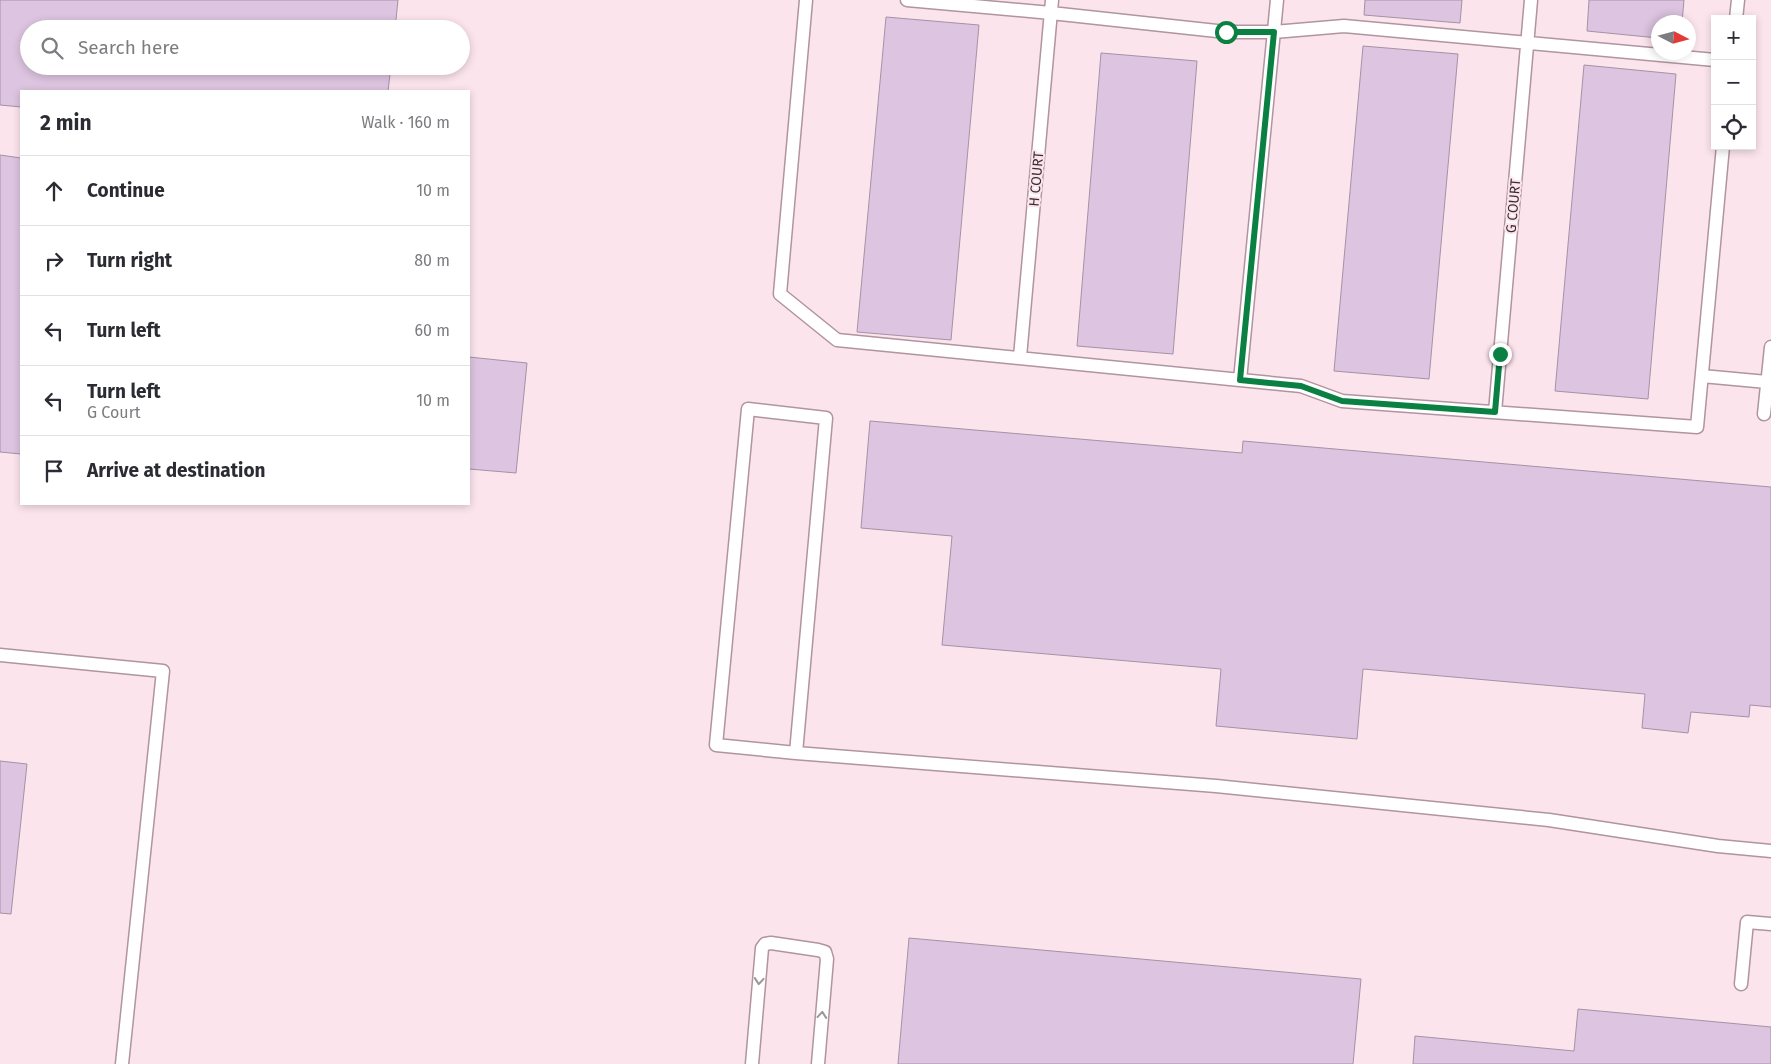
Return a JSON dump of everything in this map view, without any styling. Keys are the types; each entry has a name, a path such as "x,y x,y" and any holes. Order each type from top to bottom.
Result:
{"lane":[{"path":"806,0 780,294 837,340 1301,386 1342,401 1697,427 1723,150"},
{"path":"907,0 1052,6 1226,32 1274,32 1344,26 1711,60"},
{"path":"1240,380 1278,0"},
{"name":"G COURT","path":"1495,412 1531,0"},
{"path":"1736,15 1738,0"},
{"name":"H COURT","path":"1020,357 1052,6"},
{"path":"1764,414 1771,347"},
{"path":"1702,376 1767,382"},
{"path":"796,753 826,418 748,409 716,745 796,753 1216,786 1549,820 1718,846 1771,851"},
{"path":"0,655 163,672 122,1064"},
{"path":"1741,984 1747,922 1771,924"},
{"path":"752,1064 762,948 765,944 771,943 818,950 824,952 827,958 818,1064"}],"building":[{"path":"0,0 398,0 396,20 20,20 20,75 390,75 388,90 20,90 20,107 0,105"},
{"path":"1365,0 1462,0 1460,23 1364,15"},
{"path":"1589,0 1684,0 1683,15 1651,15 1651,37 1587,31"},
{"path":"886,17 979,25 951,340 857,332"},
{"path":"1363,46 1458,54 1429,379 1334,371"},
{"path":"1101,53 1197,61 1173,354 1077,346"},
{"path":"1584,65 1676,74 1648,399 1555,391"},
{"path":"0,155 20,158 20,454 0,452"},
{"path":"470,357 527,363 516,473 470,469"},
{"path":"870,421 1242,453 1243,441 1771,487 1771,707 1750,705 1749,717 1691,712 1688,733 1642,728 1645,694 1363,669 1357,739 1216,726 1221,669 942,645 952,536 861,528"},
{"path":"0,761 27,764 11,914 0,913"},
{"path":"909,938 1361,979 1353,1064 898,1064"},
{"path":"1578,1009 1771,1027 1771,1064 1413,1064 1415,1036 1574,1051"}],"route":[{"path":"1226,32 1274,32 1240,380 1301,386 1342,401 1495,412 1500,354"}]}
